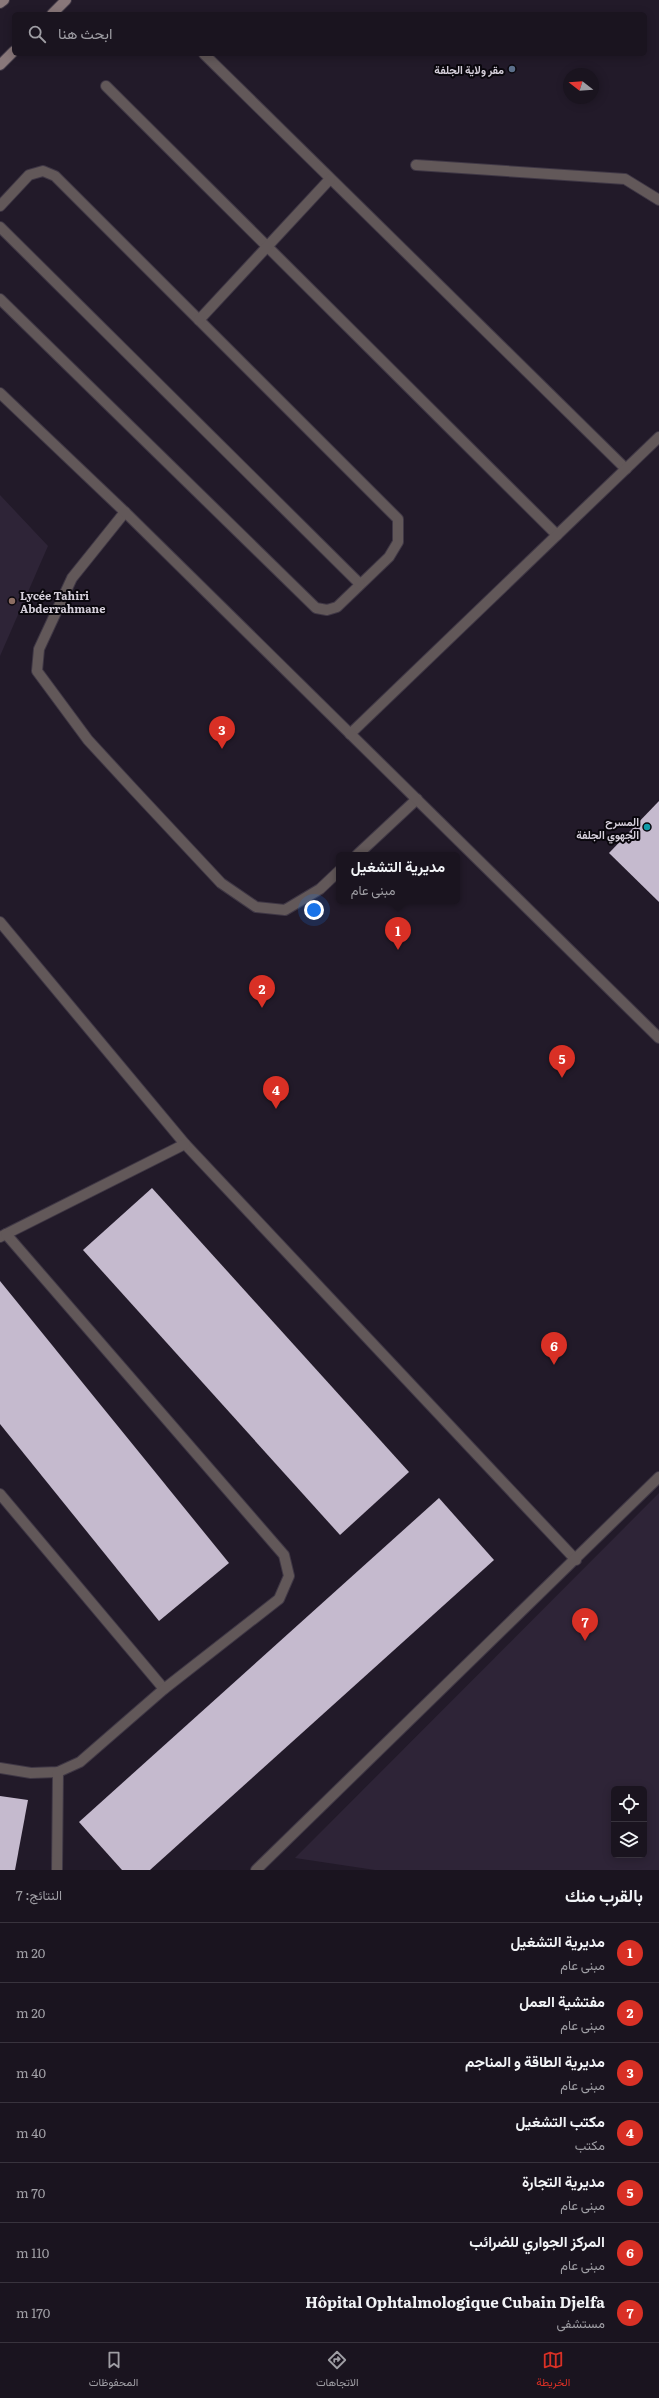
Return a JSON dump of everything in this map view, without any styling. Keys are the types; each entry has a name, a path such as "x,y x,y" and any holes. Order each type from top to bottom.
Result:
{"main road":[{"path":"0,3 4,0"},
{"path":"54,12 66,0"},
{"path":"0,65 12,53"}],"street":[{"path":"206,56 626,469"},
{"path":"106,86 557,535"},
{"path":"416,165 625,179 659,200"},
{"path":"0,206 29,175 43,171 55,176 398,519 398,542 389,557 337,607 327,610 316,608 0,299"},
{"path":"199,320 330,179"},
{"path":"0,227 360,584"},
{"path":"0,393 125,512 659,1038"},
{"path":"350,734 659,437"},
{"path":"125,512 72,578 39,649 37,671 88,740 221,883 250,903 256,907 285,910 320,889 336,874"},
{"path":"360,852 417,800"},
{"path":"0,922 186,1144 576,1560"},
{"path":"0,1768 31,1773 58,1772 80,1762 164,1689 279,1600 289,1576 284,1555 3,1236 186,1144"},
{"path":"256,1870 576,1560 659,1477"},
{"path":"0,1494 164,1689"},
{"path":"57,1870 58,1772"}],"shaded area":[{"name":"Lycée Tahiri Abderrahmane","path":"0,495 48,546 0,656"},
{"path":"659,1493 659,1870 375,1870 295,1858"}],"building":[{"name":"المسرح الجهوي الجلفة","path":"659,801 659,902 609,853"},
{"path":"152,1188 409,1472 340,1535 83,1250"},
{"path":"0,1281 229,1563 159,1621 0,1424"},
{"path":"439,1498 494,1560 150,1870 122,1870 79,1822"},
{"path":"0,1796 28,1800 15,1870 0,1870"}],"place":[{"name":"مقر ولاية الجلفة","path":"512,69"},
{"name":"Lycée Tahiri Abderrahmane","path":"12,601"},
{"name":"مديرية الطاقة و المناجم","path":"222,749"},
{"name":"المسرح الجهوي الجلفة","path":"647,827"},
{"name":"مديرية التشغيل","path":"398,950"},
{"name":"مفتشية العمل","path":"262,1008"},
{"name":"مديرية التجارة","path":"562,1078"},
{"name":"مكتب التشغيل","path":"276,1109"},
{"name":"المركز الجواري للضرائب","path":"554,1365"},
{"name":"Hôpital Ophtalmologique Cubain Djelfa","path":"585,1641"}]}
